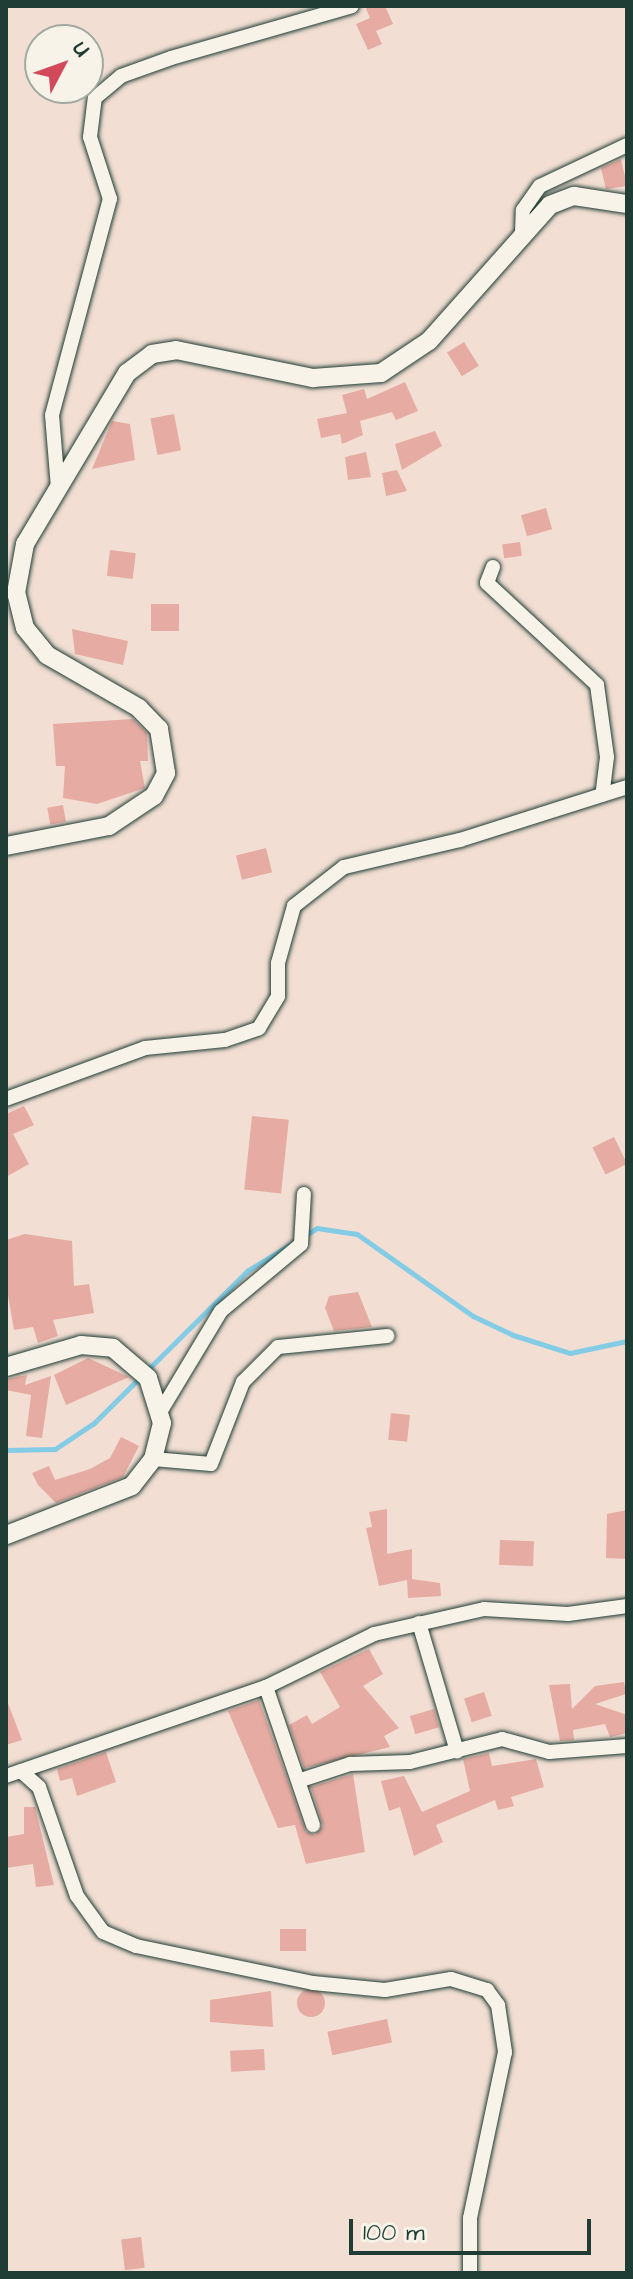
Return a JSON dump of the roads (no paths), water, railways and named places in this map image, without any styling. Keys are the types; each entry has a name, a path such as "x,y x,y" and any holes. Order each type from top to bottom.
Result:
{"street":[{"path":"58,488 55,401 110,199 90,137 95,98 121,76 171,58 352,6"},
{"path":"522,233 523,210 540,186 627,145"},
{"path":"6,846 109,826 132,814 154,796 168,760 159,729 139,708 69,674 25,628 19,566 108,399 143,359 176,350 313,378 381,373 429,341 550,205 574,196 627,204"},
{"path":"493,567 487,583 597,685 607,757 602,795"},
{"path":"6,1099 145,1048 225,1040 259,1028 278,996 278,963 294,906 344,867 627,787"},
{"path":"6,1535 114,1497 153,1459 162,1409 221,1311 301,1244 304,1194"},
{"path":"153,1459 211,1464 243,1382 278,1347 387,1336"},
{"path":"6,1367 81,1345 113,1348 134,1361 162,1409"},
{"path":"6,1776 266,1687 358,1640 419,1623 484,1609 568,1614 627,1606"},
{"path":"419,1623 457,1751"},
{"path":"266,1687 301,1780 313,1825"},
{"path":"301,1780 350,1764 457,1751 518,1738 549,1752 627,1746"},
{"path":"21,1771 39,1787 77,1896 103,1932 136,1946 329,1986 385,1990 451,1979 487,1990 498,2005 505,2052 470,2218 470,2273"}],"waterway":[{"path":"6,1450 55,1449 94,1423 247,1271 317,1228 357,1234 473,1316 513,1335 570,1353 627,1341"}]}
